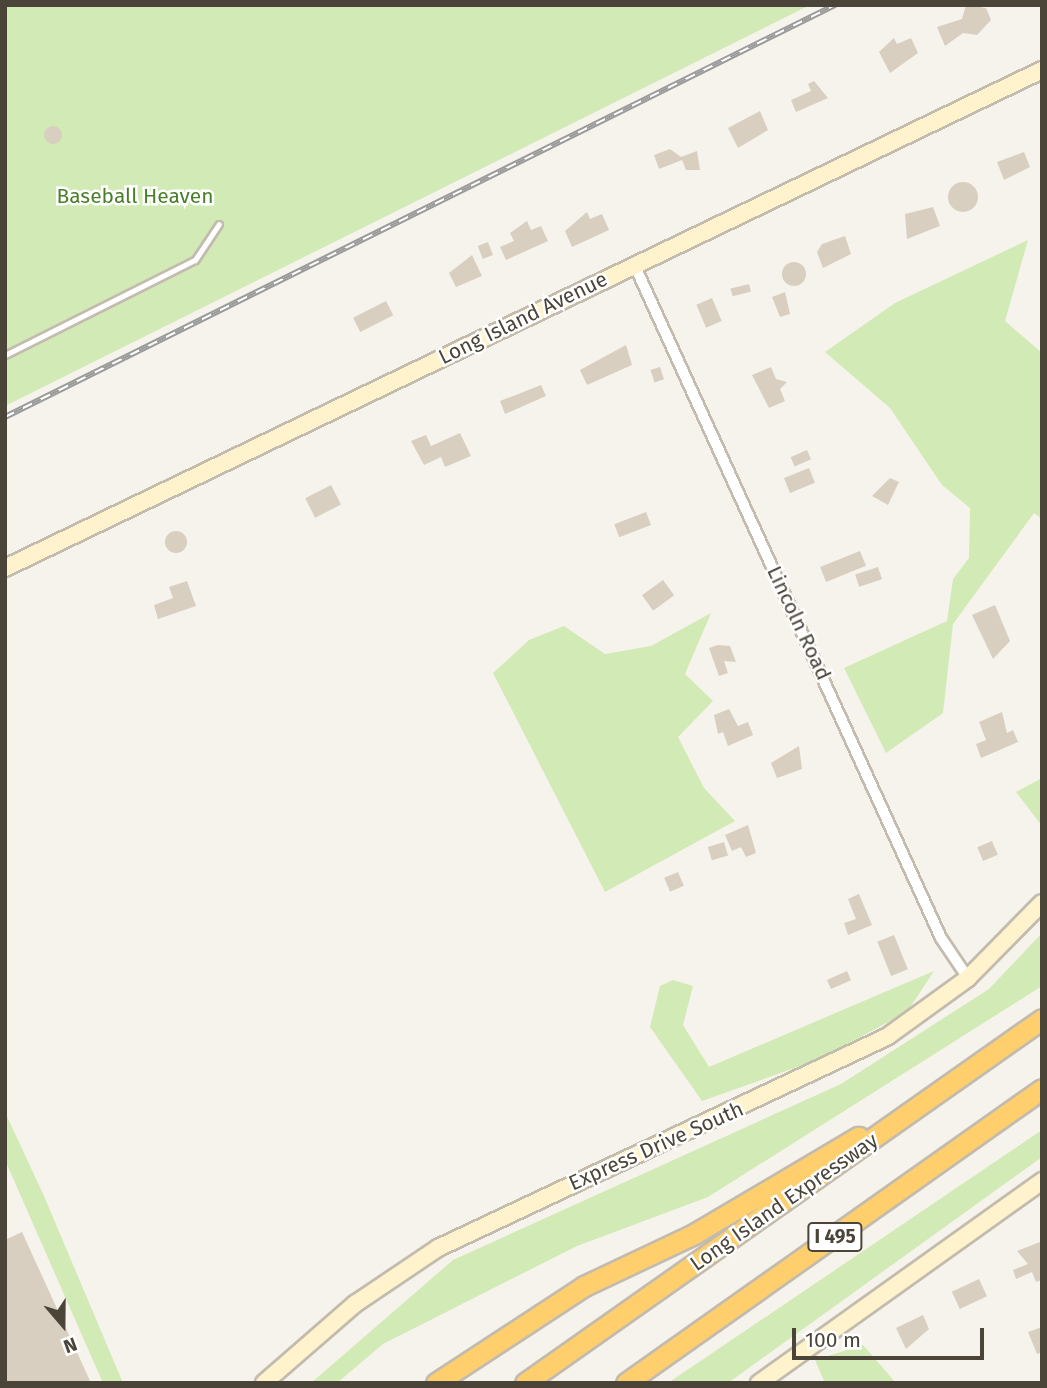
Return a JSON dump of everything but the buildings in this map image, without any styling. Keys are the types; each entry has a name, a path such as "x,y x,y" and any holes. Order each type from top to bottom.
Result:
{"highway":[{"name":"Long Island Expressway","path":"525,1383 1042,1019"},
{"name":"I 495","path":"626,1383 1042,1090"},
{"path":"436,1383 584,1286 670,1247 925,1102"}],"main road":[{"name":"Long Island Avenue","path":"5,568 1042,70"},
{"name":"Express Drive South","path":"264,1383 355,1304 438,1248 855,1054 968,978 1042,903"},
{"path":"759,1383 1042,1181"}],"street":[{"name":"Lincoln Road","path":"635,264 941,938 968,978"}],"lane":[{"path":"5,355 195,260 219,225"}],"green space":[{"name":"Baseball Heaven","path":"5,5 810,5 5,406"},
{"path":"1028,240 1005,321 1042,353 1042,519 1034,513 953,624 943,713 886,753 844,668 947,621 953,579 969,558 970,508 942,485 890,408 825,352 895,303"},
{"path":"711,613 685,674 713,701 678,737 704,788 735,821 605,892 493,673 529,640 564,626 605,654 651,646"},
{"path":"1042,778 1042,826 1016,792"},
{"path":"1042,933 1042,986 708,1197 577,1246 383,1344 337,1383 311,1383 453,1260 841,1084 989,989"},
{"path":"934,971 907,1012 817,1060 702,1101 650,1027 660,986 673,980 693,986 683,1025 709,1067"},
{"path":"5,1112 44,1196 123,1383 103,1383 5,1160"},
{"path":"1042,1130 1042,1157 728,1383 668,1383"},
{"path":"863,1345 896,1383 825,1383 815,1360"}],"railway":[{"path":"5,417 835,5"}]}
